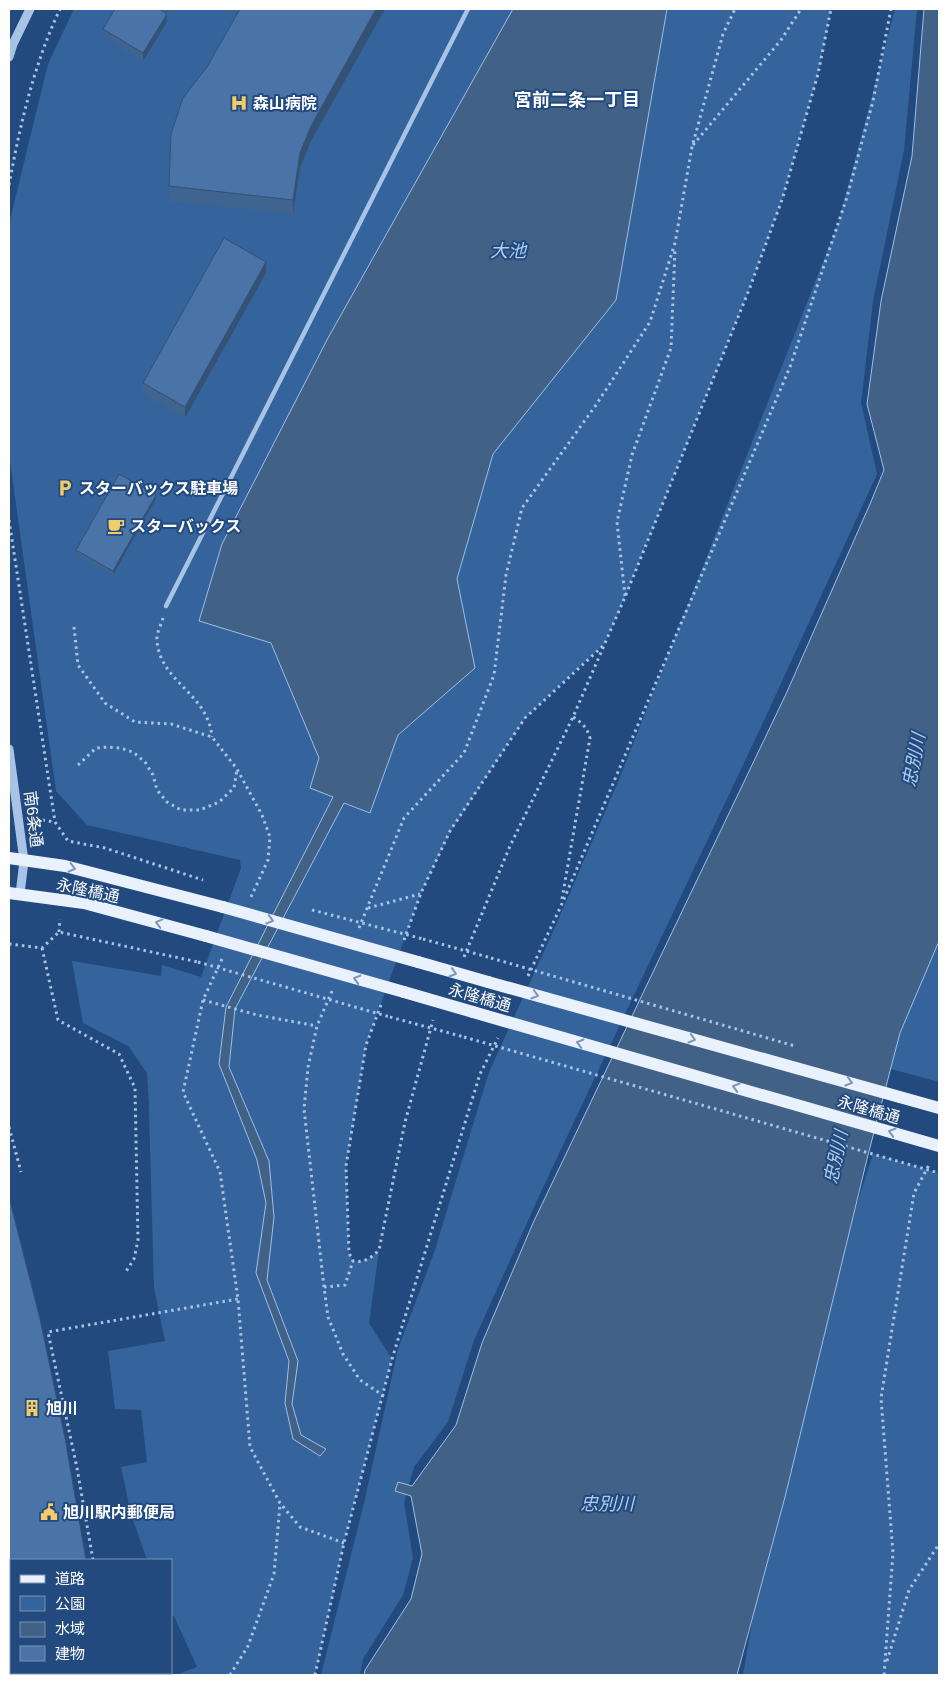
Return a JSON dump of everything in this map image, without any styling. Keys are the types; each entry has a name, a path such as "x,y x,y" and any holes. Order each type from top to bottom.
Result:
{"main road":[{"name":"永隆橋通","path":"9,858 65,866 223,907 939,1108"},
{"name":"永隆橋通","path":"14,894 84,903 206,936 939,1146"}],"street":[{"path":"9,57 13,44 30,9"},
{"path":"166,606 468,9"},
{"name":"南6条通","path":"9,749 24,861 14,894"}],"path":[{"path":"9,185 19,130 47,35 60,9"},
{"path":"356,935 404,818 464,753 494,674 506,575 522,508 596,405 650,322 675,243 692,147 723,34 735,9"},
{"path":"692,147 780,40 801,9"},
{"path":"458,974 465,952 510,846 573,716 625,597 749,290 783,197 818,74 831,9"},
{"path":"527,977 561,906 790,367 848,197 873,101 890,9"},
{"path":"625,597 617,522 632,455 671,348 675,243"},
{"path":"9,520 55,822 68,841 106,848 211,883"},
{"path":"166,606 156,640 162,663 200,703 211,723 212,737 237,769 262,815 270,836 268,860 248,904"},
{"path":"74,627 78,665 105,703 136,722 171,724 212,737"},
{"path":"561,906 590,738 588,730 573,716"},
{"path":"78,765 96,748 108,747 133,752 145,762 153,775 157,790 167,802 181,810 200,810 219,802 234,788 237,769"},
{"path":"368,908 421,893"},
{"path":"248,894 257,896"},
{"path":"303,908 424,939 802,1048"},
{"path":"42,948 59,932 198,962 939,1173"},
{"path":"9,944 42,948"},
{"path":"42,948 58,1020 119,1054 135,1088 138,1240 134,1259 124,1273"},
{"path":"223,956 203,1000 184,1092 220,1172 238,1298 250,1448 280,1503 300,1527 344,1543"},
{"path":"333,990 317,1026 308,1067 304,1109 324,1287 328,1316 343,1354 360,1380 384,1397"},
{"path":"203,1000 257,1015 317,1026"},
{"path":"379,1250 405,1122 430,1028 440,1003"},
{"path":"315,1675 344,1543 384,1397 392,1359 480,1074 502,1030"},
{"path":"9,1127 21,1172"},
{"path":"884,1675 893,1553 881,1398 914,1193 931,1161"},
{"path":"324,1287 345,1286 353,1261"},
{"path":"93,1559 77,1468 48,1332 238,1298"},
{"path":"68,1469 77,1468"},
{"path":"230,1675 248,1646 274,1574 280,1503"},
{"path":"885,1666 909,1590 939,1544"}],"green space":[{"path":"74,9 831,9 818,74 783,197 749,290 605,643 525,718 451,831 421,893 366,1045 346,1166 349,1253 353,1261 364,1261 379,1250 369,1323 392,1359 344,1543 315,1675 176,1675 197,1667 174,1616 172,1616 172,1559 147,1559 131,1514 121,1467 147,1462 141,1410 115,1409 108,1351 165,1341 154,1288 147,1073 128,1046 83,1023 72,961 161,976 162,965 201,977 241,868 240,860 87,825 56,791 9,454 9,224 48,64"},
{"path":"895,9 917,9 904,150 873,301 861,403 877,474 760,729 545,1183 474,1340 448,1422 414,1467 404,1502 413,1558 403,1595 363,1659 360,1675 321,1675 364,1503 398,1349 434,1253 489,1072 618,782 838,224"},
{"path":"939,929 939,1082 884,1067"},
{"path":"873,1154 939,1173 939,1675 743,1675 759,1580 816,1331"}],"water":[{"name":"大池","path":"513,9 667,9 616,300 493,454 457,579 475,668 398,735 370,813 344,803 235,1009 229,1067 269,1161 274,1217 267,1280 298,1361 292,1404 301,1435 326,1449 320,1456 293,1439 285,1403 289,1361 256,1273 266,1203 257,1160 219,1064 226,1007 333,797 310,788 319,758 271,643 199,621 222,544 328,338"},
{"name":"忠別川","path":"924,9 939,9 939,941 900,1033 868,1155 785,1497 737,1675 364,1675 365,1670 411,1599 422,1554 411,1496 395,1491 398,1482 412,1486 456,1425 482,1343 533,1223 786,694 884,470 867,404 881,301 912,156"}],"building":[{"path":"115,9 159,9 167,14 143,53 103,29"},
{"path":"240,9 376,9 311,126 300,153 293,200 169,186 171,134 183,98 207,67"},
{"path":"224,238 266,262 185,407 143,383"},
{"name":"スターバックス","path":"119,474 156,495 113,571 76,550"},
{"name":"旭川","path":"9,1197 40,1319 65,1438 86,1559 10,1559 10,1674 105,1675 9,1675"}],"place":[{"name":"森山病院","path":"239,103"},
{"name":"スターバックス駐車場","path":"65,488"},
{"name":"スターバックス","path":"116,526"},
{"name":"旭川","path":"32,1408"},
{"name":"旭川駅内郵便局","path":"49,1512"}],"district":[{"name":"宮前二条一丁目","path":"577,100"}]}
